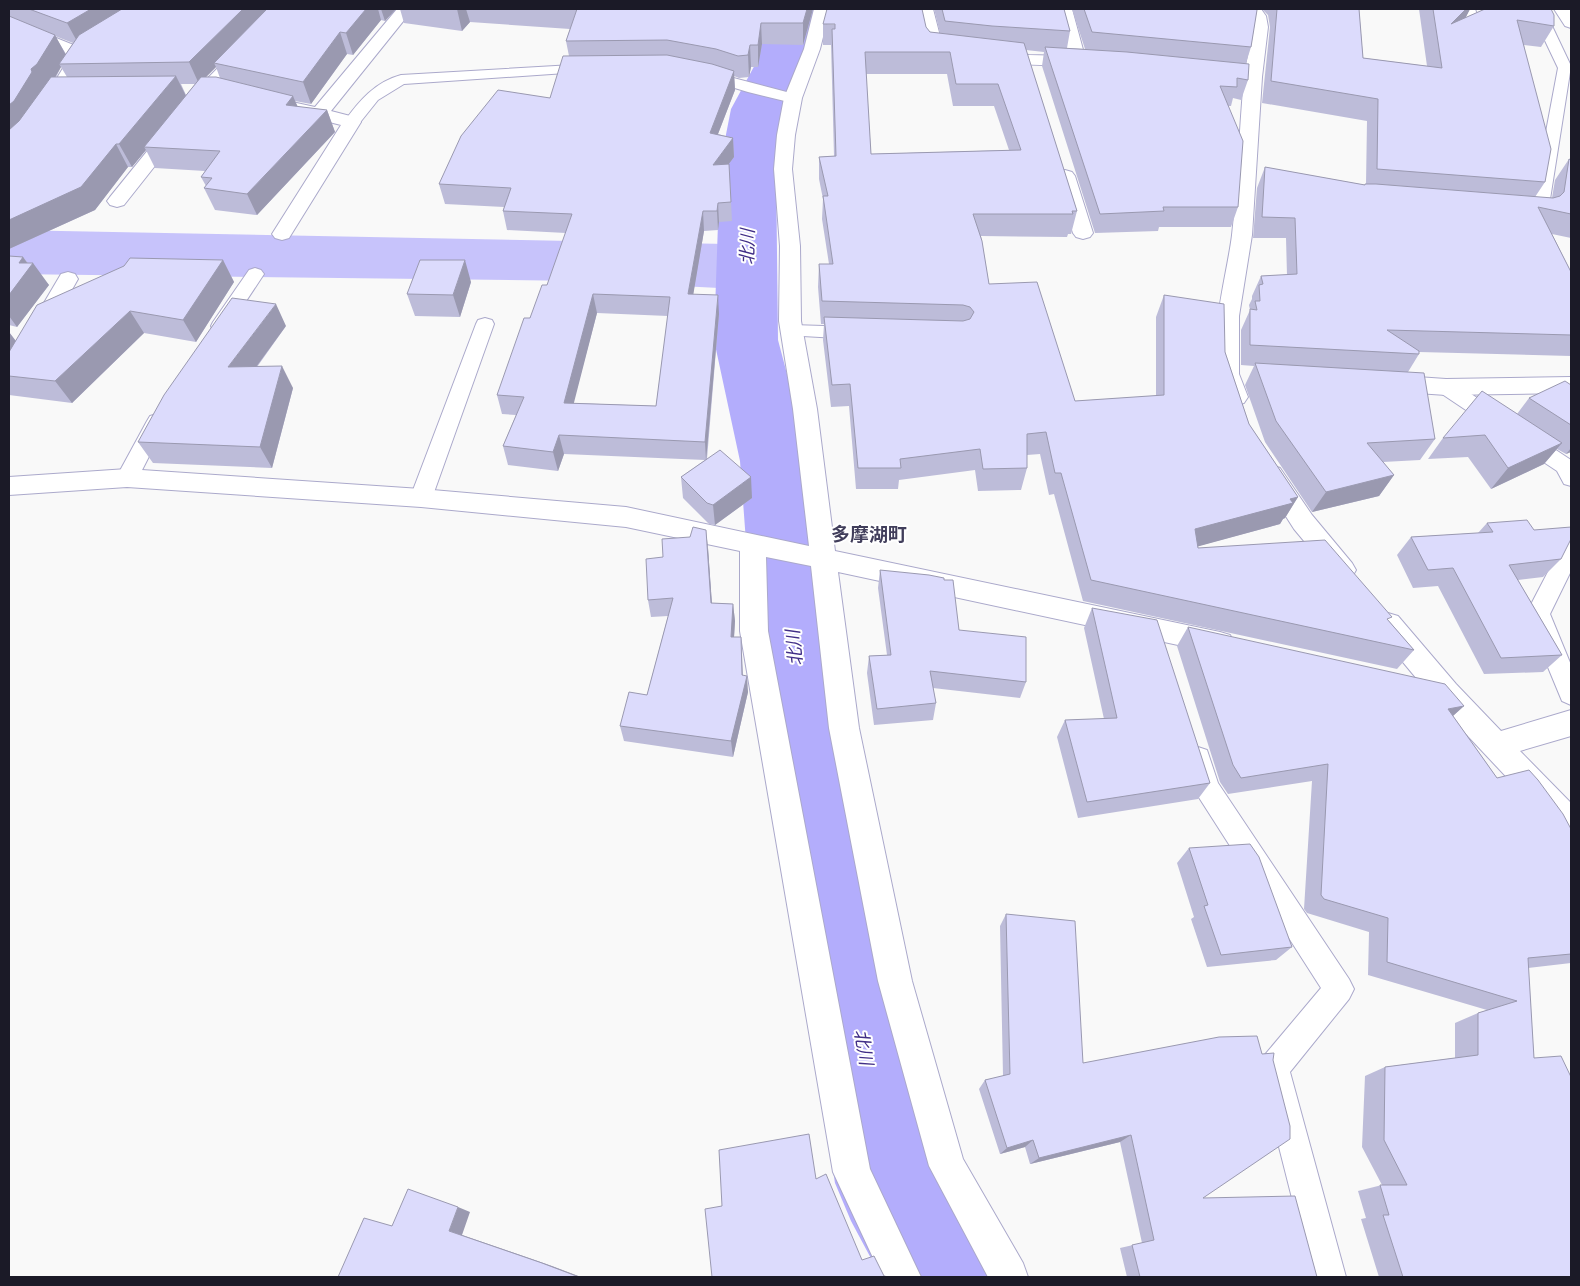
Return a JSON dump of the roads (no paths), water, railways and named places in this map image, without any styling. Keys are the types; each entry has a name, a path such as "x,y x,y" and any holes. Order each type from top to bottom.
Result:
{"street":[{"path":"9,151 36,127 55,92 80,54 153,9"},
{"path":"117,202 205,91 285,9"},
{"path":"319,114 405,9"},
{"path":"822,9 812,49 790,98 783,169 790,246 792,331 805,409 844,728 895,980 947,1166 1009,1277"},
{"path":"925,9 934,48 1029,60 1097,63"},
{"path":"1064,9 1078,61"},
{"path":"1562,9 1571,23"},
{"path":"1243,419 1238,374 1228,316 1254,180 1243,76 1260,27 1256,10"},
{"path":"9,24 80,54"},
{"path":"1029,60 1034,78"},
{"path":"187,91 226,91"},
{"path":"55,92 74,92"},
{"path":"273,103 352,122 282,234"},
{"path":"1060,160 1083,233"},
{"path":"9,381 68,279"},
{"path":"1367,382 1446,387 1571,385"},
{"path":"1257,453 1303,522 1446,693 1571,824"},
{"path":"9,486 127,478 421,498 626,517 753,546 822,558 1245,648"},
{"path":"753,546 754,631 852,1172 902,1277"},
{"path":"1408,685 1446,693"},
{"path":"1496,745 1571,723"}],"lane":[{"path":"1468,9 1473,23"},
{"path":"1510,210 1539,212 1565,68 1537,9"},
{"path":"352,122 365,104 381,88 402,80 604,68"},
{"path":"688,72 717,77 753,89 790,98"},
{"path":"207,345 255,274"},
{"path":"421,498 485,324"},
{"path":"792,331 870,333"},
{"path":"1446,387 1565,466 1571,478"},
{"path":"127,478 165,408"},
{"path":"1571,549 1538,614 1571,694"},
{"path":"1158,629 1167,657"},
{"path":"1190,732 1207,788 1339,988 1274,1068 1330,1277"}],"waterway":[{"name":"北川","path":"795,9 782,61 757,109 748,165 746,340 775,461 800,703 889,1183 943,1277"}],"district":[{"name":"多摩湖町","path":"869,534"}]}
